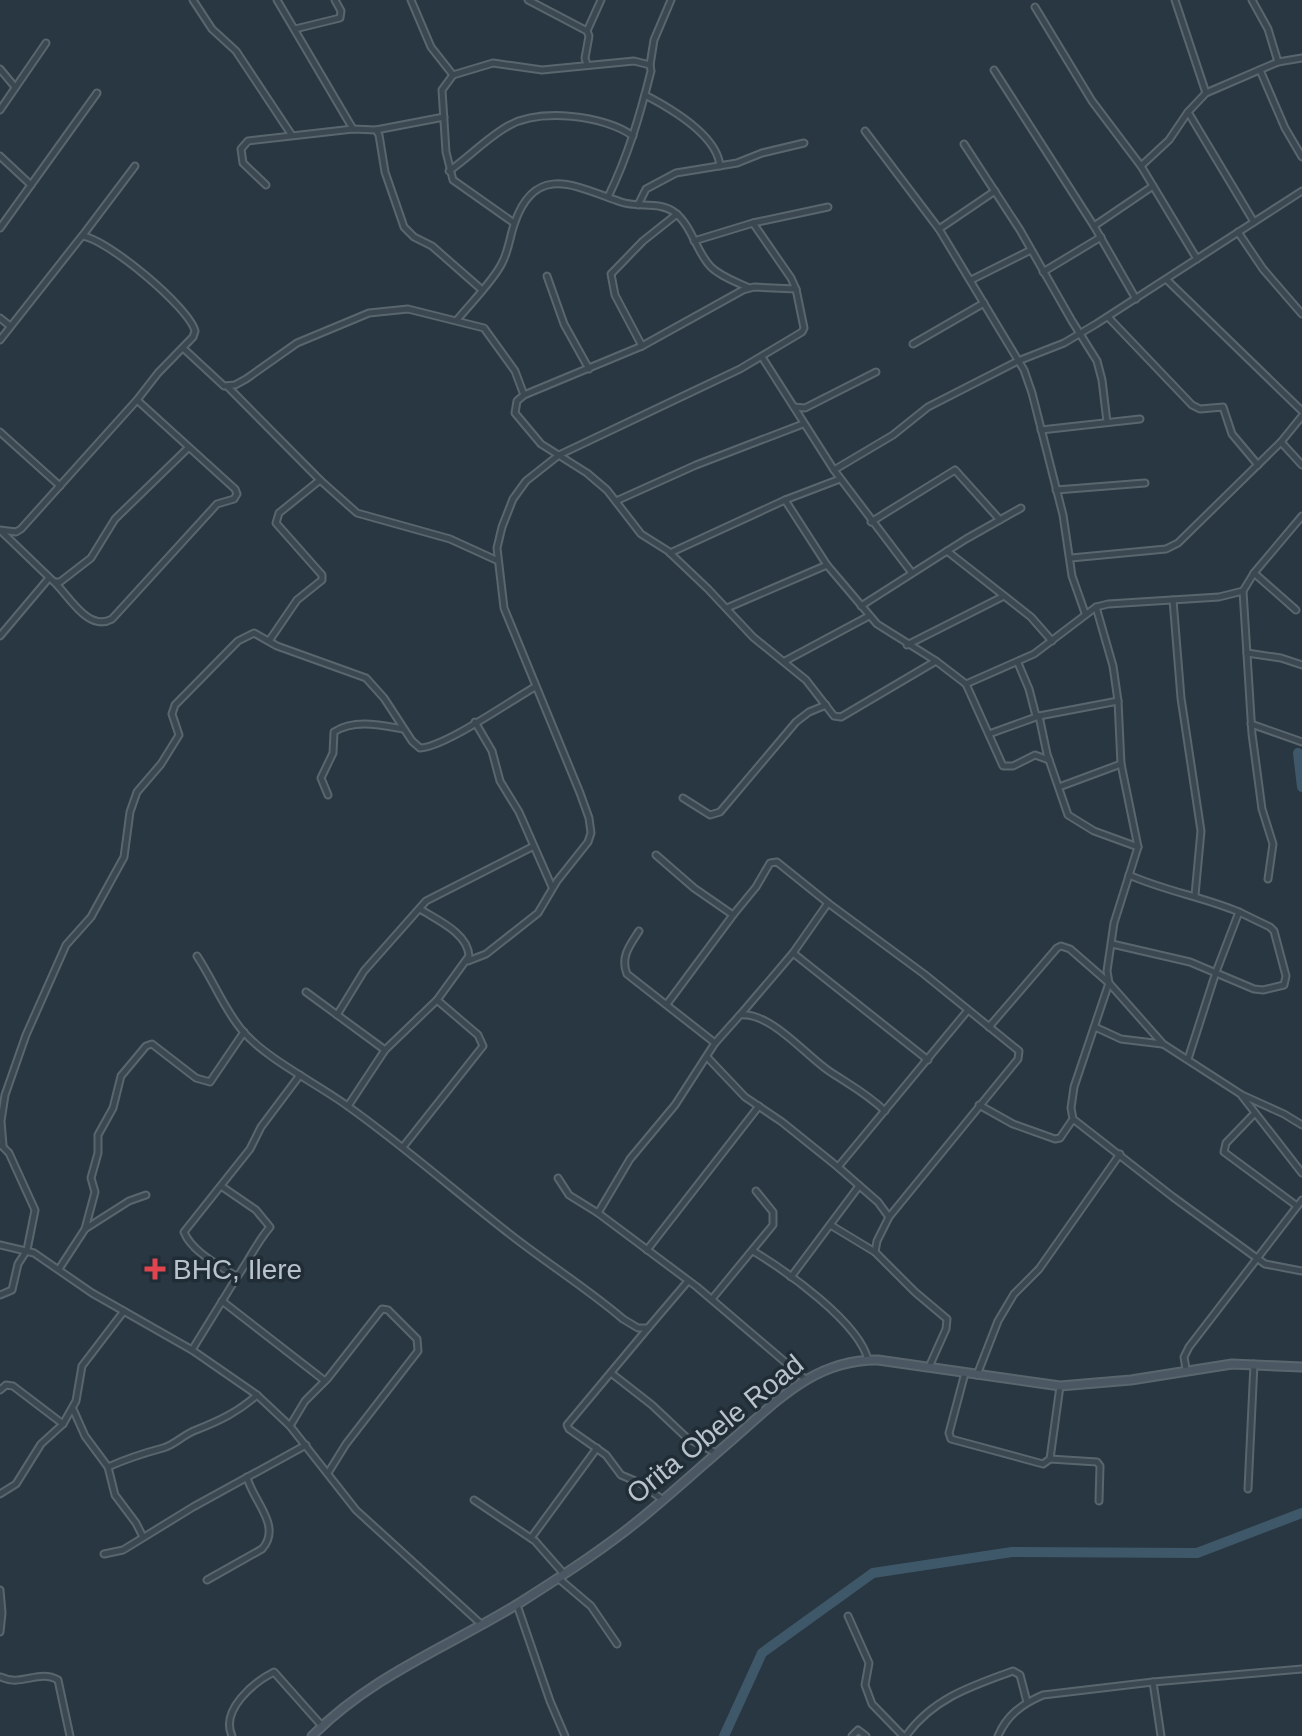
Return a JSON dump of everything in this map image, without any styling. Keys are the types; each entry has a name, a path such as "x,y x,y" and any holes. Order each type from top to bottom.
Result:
{"main road":[{"name":"Orita Obele Road","path":"312,1736 372,1685 517,1605 561,1576 663,1500 805,1379 842,1363 868,1360 1060,1386 1131,1380 1186,1369 1254,1364 1302,1367"}],"street":[{"path":"193,0 212,29 236,51 291,134"},
{"path":"277,0 353,129"},
{"path":"294,29 340,18 341,11 335,0"},
{"path":"411,0 431,47 453,75"},
{"path":"528,0 587,31"},
{"path":"587,65 587,31 601,0"},
{"path":"608,197 633,136 645,95 654,40 671,0"},
{"path":"1175,0 1206,93"},
{"path":"1252,0 1268,29 1278,62"},
{"path":"1035,7 1092,101 1141,166 1197,259"},
{"path":"0,110 46,43"},
{"path":"1141,166 1169,140 1206,93 1278,62 1302,58"},
{"path":"514,223 457,185 449,171 442,90 453,75 493,63 542,70 634,61 650,65"},
{"path":"0,69 15,87"},
{"path":"994,70 1101,237 1136,299"},
{"path":"1260,70 1285,128 1302,157"},
{"path":"0,228 97,93"},
{"path":"645,95 673,111 700,133 718,155 720,166"},
{"path":"1188,112 1254,222"},
{"path":"266,185 243,163 240,155 243,144 291,134 376,130 444,117"},
{"path":"449,171 507,126 534,117 592,119 624,129 633,136"},
{"path":"376,130 385,172 404,227 414,237 432,246 481,289"},
{"path":"865,131 939,229 1029,382 1056,490 1072,576 1085,613"},
{"path":"638,205 646,189 663,178 804,143"},
{"path":"964,144 1031,250 1100,369 1107,422"},
{"path":"0,156 31,185"},
{"path":"0,340 135,166"},
{"path":"457,320 504,259 514,223 533,191 548,184 573,184 638,205 666,207 677,214 714,271 749,288 796,289"},
{"path":"1094,226 1153,186"},
{"path":"939,229 995,191"},
{"path":"834,470 893,435 928,407 1108,317 1302,191"},
{"path":"694,241 753,223 828,207"},
{"path":"642,346 615,295 611,274 643,241 677,214"},
{"path":"348,1106 385,1050 437,1000 468,961 486,954 533,919 552,888 588,842 591,827 580,793 504,608 496,560 502,527 513,499 526,481 559,455 762,357 804,330 796,289 753,223"},
{"path":"1238,232 1263,269 1302,314"},
{"path":"0,530 16,532 21,529 193,337 195,331 181,308 120,255 98,240 82,236"},
{"path":"1043,272 1101,237"},
{"path":"971,280 1031,250"},
{"path":"547,276 564,324 589,369"},
{"path":"1071,558 1172,547 1281,442 1302,414 1167,280"},
{"path":"749,288 642,346 524,395 517,401 515,409 518,418 541,444 599,482 646,539 670,553 753,637 806,680 834,716 841,717 936,661"},
{"path":"913,344 984,303"},
{"path":"227,386 246,379 297,343 369,313 408,309 477,325 489,333 515,371 524,395"},
{"path":"1108,317 1192,405 1200,409 1223,407 1232,434 1258,465"},
{"path":"0,318 10,326"},
{"path":"183,348 227,386 357,513 450,539 496,560"},
{"path":"762,357 840,479 912,573"},
{"path":"798,416 805,408 876,372"},
{"path":"0,530 83,613 106,623 217,504 234,499 237,494 137,400"},
{"path":"793,407 805,408"},
{"path":"1041,430 1140,419"},
{"path":"616,501 696,465 803,424"},
{"path":"0,432 60,486"},
{"path":"1281,442 1302,465"},
{"path":"52,580 60,582 91,558 115,519 188,448"},
{"path":"871,522 955,470 1000,520"},
{"path":"670,553 785,500 840,479"},
{"path":"269,641 297,600 322,580 322,575 276,523 279,513 320,480"},
{"path":"1056,490 1145,483"},
{"path":"785,500 827,565 869,616 966,684 1001,764 1006,767 1035,755 1049,760"},
{"path":"861,606 1021,508"},
{"path":"1268,879 1273,844 1262,809 1251,724 1243,591 1254,573 1302,516"},
{"path":"947,551 1031,617 1052,641"},
{"path":"727,608 827,565"},
{"path":"1254,573 1296,610"},
{"path":"0,636 52,580"},
{"path":"966,684 1018,663 1096,607 1219,597 1243,591"},
{"path":"907,645 1004,596"},
{"path":"1173,600 1181,698 1201,831 1195,895"},
{"path":"979,1105 1013,1124 1060,1138 1073,1119 1074,1087 1109,983 1107,971 1116,911 1138,847 1121,764 1113,666 1096,607"},
{"path":"785,661 869,616"},
{"path":"0,1295 12,1290 18,1264 27,1250 33,1205 2,1145 1,1121 5,1095 26,1035 66,945 91,917 124,857 130,812 137,792 161,764 179,735 173,717 175,705 238,641 250,633 366,678 384,698 415,745 424,748 535,687"},
{"path":"1247,653 1268,655 1302,665"},
{"path":"1018,663 1038,716 1049,760 1072,819 1138,847"},
{"path":"989,734 1038,716 1118,701"},
{"path":"683,798 710,815 720,812 785,732 809,712 826,705"},
{"path":"475,722 492,751 500,781 521,817 552,888"},
{"path":"1251,724 1302,742"},
{"path":"328,795 321,778 333,753 334,732 343,727 365,725 404,729"},
{"path":"1059,787 1121,764"},
{"path":"337,1015 358,980 430,897 460,885 532,847"},
{"path":"656,855 694,888 733,915"},
{"path":"667,1004 773,861 924,974 1016,1048 1019,1055 889,1217 875,1252"},
{"path":"1112,944 1190,962 1254,989 1279,988 1286,981 1274,931 1270,927 1195,895 1167,890 1129,875"},
{"path":"598,1213 630,1159 675,1105 715,1043 793,953 828,903"},
{"path":"420,909 462,938 469,950 468,961"},
{"path":"1188,1059 1239,912"},
{"path":"639,931 625,955 625,969 715,1043"},
{"path":"989,1027 1061,946 1070,949 1109,983 1163,1044 1242,1095 1302,1125"},
{"path":"793,953 928,1060"},
{"path":"197,956 222,1002 244,1032 403,1147 472,1204 623,1319 638,1328 648,1328"},
{"path":"306,992 385,1050"},
{"path":"403,1147 483,1046 478,1035 437,1000"},
{"path":"838,1167 968,1010"},
{"path":"740,1015 751,1015 775,1028 826,1069 862,1090 885,1111"},
{"path":"1095,1027 1121,1039 1163,1044"},
{"path":"59,1269 85,1229 95,1192 91,1178 98,1153 98,1135 110,1115 123,1072 146,1046 152,1044 196,1078 210,1082 244,1032"},
{"path":"707,1057 745,1097 838,1167 878,1202 889,1217"},
{"path":"237,1277 206,1256 184,1234 185,1229 250,1149 263,1124 300,1075"},
{"path":"1242,1095 1302,1173"},
{"path":"647,1250 759,1106"},
{"path":"1254,1114 1226,1143 1224,1152 1297,1206"},
{"path":"1073,1119 1183,1205 1271,1267 1302,1271"},
{"path":"977,1375 998,1321 1014,1294 1039,1269 1120,1154"},
{"path":"558,1178 569,1195 598,1213 712,1299 805,1379"},
{"path":"192,1350 253,1254 257,1241 270,1227 256,1210 221,1185"},
{"path":"791,1277 859,1186"},
{"path":"712,1299 773,1225 774,1218 756,1191"},
{"path":"85,1229 129,1201 146,1195"},
{"path":"1186,1369 1184,1357 1189,1347 1302,1200"},
{"path":"832,1225 875,1252 947,1319 946,1329 929,1367"},
{"path":"0,1245 27,1250 85,1288 192,1350 257,1395 290,1426 373,1527 481,1624"},
{"path":"753,1251 821,1299 861,1342 868,1360"},
{"path":"663,1500 640,1483 621,1475 609,1459 567,1425 688,1281"},
{"path":"222,1301 325,1381"},
{"path":"290,1426 299,1409 384,1308 419,1342 418,1351 346,1444 328,1473"},
{"path":"0,1494 16,1484 41,1444 63,1424 73,1409 82,1366 124,1311"},
{"path":"1248,1489 1254,1364"},
{"path":"611,1373 687,1438 716,1453"},
{"path":"965,1373 949,1433 951,1439 1043,1464 1050,1459 1097,1462 1100,1466 1099,1501"},
{"path":"0,1390 6,1385 13,1386 63,1424"},
{"path":"1050,1459 1060,1386"},
{"path":"108,1467 164,1448 193,1431 210,1426 238,1411 257,1395"},
{"path":"73,1409 85,1436 108,1467 115,1495 143,1537"},
{"path":"104,1554 119,1552 306,1445"},
{"path":"531,1538 597,1448"},
{"path":"207,1580 262,1549 267,1543 268,1526 247,1477"},
{"path":"474,1500 531,1538 561,1576 591,1606 617,1644"},
{"path":"0,1590 0,1632"},
{"path":"517,1605 565,1736"},
{"path":"848,1616 869,1663 865,1685 872,1704 905,1736 934,1706 967,1688 1013,1671 1020,1675 1027,1702"},
{"path":"998,1736 1008,1717 1027,1702 1051,1693 1302,1669"},
{"path":"232,1736 229,1725 232,1711 247,1691 274,1672 322,1726"},
{"path":"0,1677 16,1682 42,1676 56,1679 63,1696 70,1736"},
{"path":"1153,1682 1161,1736"},
{"path":"852,1736 860,1730 866,1736"}],"waterway":[{"path":"1298,753 1302,787"},
{"path":"724,1736 762,1653 873,1573 1012,1552 1197,1553 1302,1513"}],"place":[{"name":"BHC, Ilere","path":"155,1269"}]}
